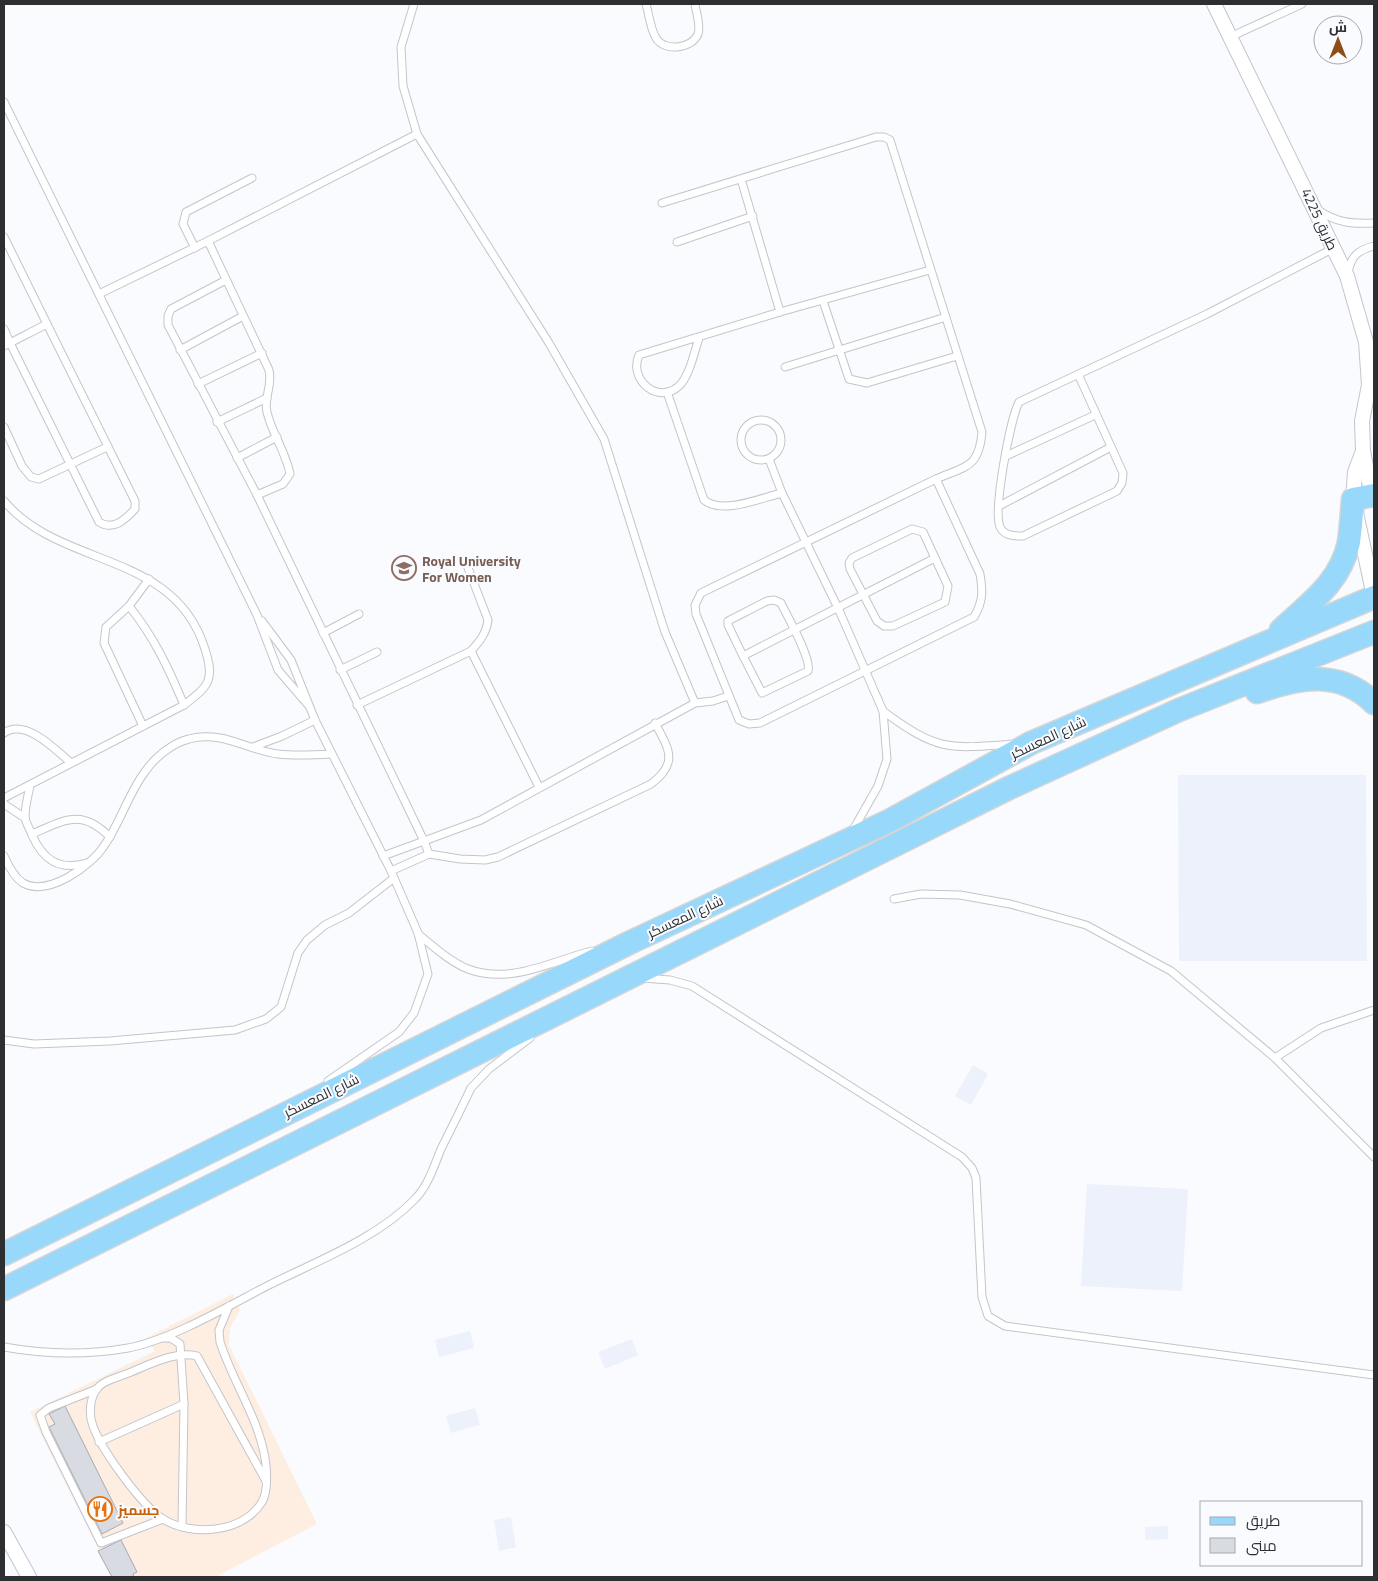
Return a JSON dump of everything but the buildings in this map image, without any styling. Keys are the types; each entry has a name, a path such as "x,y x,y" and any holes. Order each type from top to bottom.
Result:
{"main road":[{"path":"1269,641 1321,594 1335,578 1369,496"},
{"name":"شارع المعسكر","path":"4,1254 249,1130 629,942 891,820 1031,743 1374,597"},
{"name":"شارع المعسكر","path":"4,1288 1009,788 1179,710 1374,632"},
{"path":"1179,710 1224,704 1295,682 1322,679 1334,680 1353,686 1374,703"}],"street":[{"name":"طريق 4225","path":"1214,4 1347,276 1366,342 1369,385 1362,421 1363,451 1369,482 1374,597"},
{"name":"طريق 4225","path":"1363,451 1355,472 1369,496"},
{"path":"5,1536 29,1577"}],"lane":[{"path":"414,4 402,47 403,86 416,134 549,343 604,439 665,632 695,703"},
{"path":"646,4 655,37 660,43 670,47 687,45 695,40 699,32 695,4"},
{"path":"1230,37 1302,4"},
{"path":"4,102 257,615 278,670 309,706"},
{"path":"99,294 195,248 416,134"},
{"path":"662,203 876,138 890,140 982,432 981,448 973,463 936,479 701,593 695,604 696,614 739,720 749,724 760,723 974,617 982,605 980,574 936,479"},
{"path":"195,248 183,224 186,212 252,178"},
{"path":"741,179 780,312"},
{"path":"1315,208 1339,222 1353,224 1374,222"},
{"path":"677,242 753,216"},
{"path":"4,236 135,501 135,510 127,518 114,526 106,526 100,522 7,344 4,329"},
{"path":"208,241 262,353 272,382 267,398 267,413 290,474 283,484 257,495"},
{"path":"1347,276 1350,263 1355,254 1374,246"},
{"path":"1078,374 1122,473 1122,483 1116,491 1024,536 1008,535 1001,528 999,506 1013,419 1019,402 1078,374 1207,314 1334,248"},
{"path":"699,338 684,380 678,387 659,394 649,390 636,373 636,362 639,355 780,312 930,270"},
{"path":"226,280 172,309 168,316 168,325 217,422 257,495 429,854"},
{"path":"823,301 838,351 849,379 867,383 957,356"},
{"path":"180,350 243,316"},
{"path":"785,367 946,318"},
{"path":"7,344 48,324"},
{"path":"198,384 262,353"},
{"path":"667,392 704,500 711,506 729,505 782,492"},
{"path":"217,422 267,398"},
{"path":"1006,456 1095,415"},
{"path":"754,421 766,421 777,428 782,439 778,451 768,459 756,460 746,453 741,441 744,429 754,421"},
{"path":"4,427 22,466 31,477 38,479 107,447"},
{"path":"237,458 277,437"},
{"path":"999,506 1111,447"},
{"path":"768,459 838,608 883,711 887,760 878,786 848,840"},
{"path":"4,501 15,514 38,532 67,546 130,568 164,589 188,617 203,642 209,662 209,682 202,691 184,705 4,798"},
{"path":"912,528 923,532 948,586 945,602 893,626 884,626 877,621 864,596 850,569 849,563 852,558 912,528"},
{"path":"743,656 794,632 935,558"},
{"path":"357,705 471,651 482,639 488,620 465,560"},
{"path":"143,726 104,643 106,627 129,606 149,579"},
{"path":"774,600 781,602 794,632 808,660 808,671 762,693 728,625 730,619 774,600"},
{"path":"129,606 143,624 165,660 184,705"},
{"path":"323,633 359,614"},
{"path":"257,615 291,660 315,720 394,878 418,933 428,974 414,1012 400,1032 325,1083"},
{"path":"471,651 539,787"},
{"path":"340,670 377,652"},
{"path":"383,856 481,820 655,723 695,703 713,701 728,696"},
{"path":"883,711 925,739 949,747 1031,743"},
{"path":"253,747 315,720"},
{"path":"390,871 429,854 460,859 485,860 498,857 651,784 664,774 668,763 668,747 655,723"},
{"path":"4,734 10,729 18,728 49,744 71,763"},
{"path":"4,856 21,882 30,886 52,885 78,872 98,854 110,838 145,771 170,748 189,739 214,736 234,739 277,754 331,754"},
{"path":"30,786 25,818 45,857 55,864 64,866 87,862"},
{"path":"4,804 25,818"},
{"path":"32,834 74,818 87,820 98,826 110,838"},
{"path":"4,1040 34,1044 110,1041 235,1030 266,1019 281,1007 298,953 307,940 326,925 349,914 394,878"},
{"path":"894,898 921,894 960,895 1010,904 1086,925 1170,971 1275,1058 1374,1157"},
{"path":"418,933 446,956 467,969 488,974 506,975 528,972 572,956 629,942"},
{"path":"628,977 670,980 692,986 962,1157 972,1168 976,1178 982,1297 988,1316 1005,1326 1374,1375"},
{"path":"4,1347 36,1351 104,1351 128,1348 162,1338 371,1233 394,1218 416,1198 432,1172 467,1096 480,1077 511,1051 588,998"},
{"path":"1275,1058 1321,1028 1374,1010"},
{"path":"249,1130 308,1094"},
{"path":"97,1389 90,1412 100,1442 138,1494 163,1519 182,1526 217,1529 234,1524 249,1516 263,1500 266,1466 257,1431 220,1342 218,1330 229,1306"},
{"path":"162,1338 171,1338 180,1344 182,1354 184,1404 182,1526"},
{"path":"163,1519 101,1543 46,1432 40,1415 49,1408 97,1389 108,1381 182,1354 198,1356 203,1362 266,1481"},
{"path":"100,1442 184,1404"}],"shaded area":[{"path":"1178,775 1366,775 1367,961 1179,961"},
{"path":"973,1065 988,1074 971,1105 955,1096"},
{"path":"1087,1184 1188,1189 1182,1291 1081,1286"},
{"path":"233,1294 240,1310 230,1328 229,1345 317,1524 215,1577 112,1577 30,1412 155,1351 146,1338"},
{"path":"470,1331 474,1348 439,1357 435,1340"},
{"path":"632,1339 638,1355 605,1369 598,1352"},
{"path":"475,1408 480,1425 451,1433 446,1416"},
{"path":"511,1517 516,1547 499,1551 494,1520"},
{"path":"1168,1526 1168,1539 1145,1540 1145,1527"}],"place":[{"name":"Royal University For Women","path":"404,568"},
{"name":"جسميز","path":"100,1509"}]}
